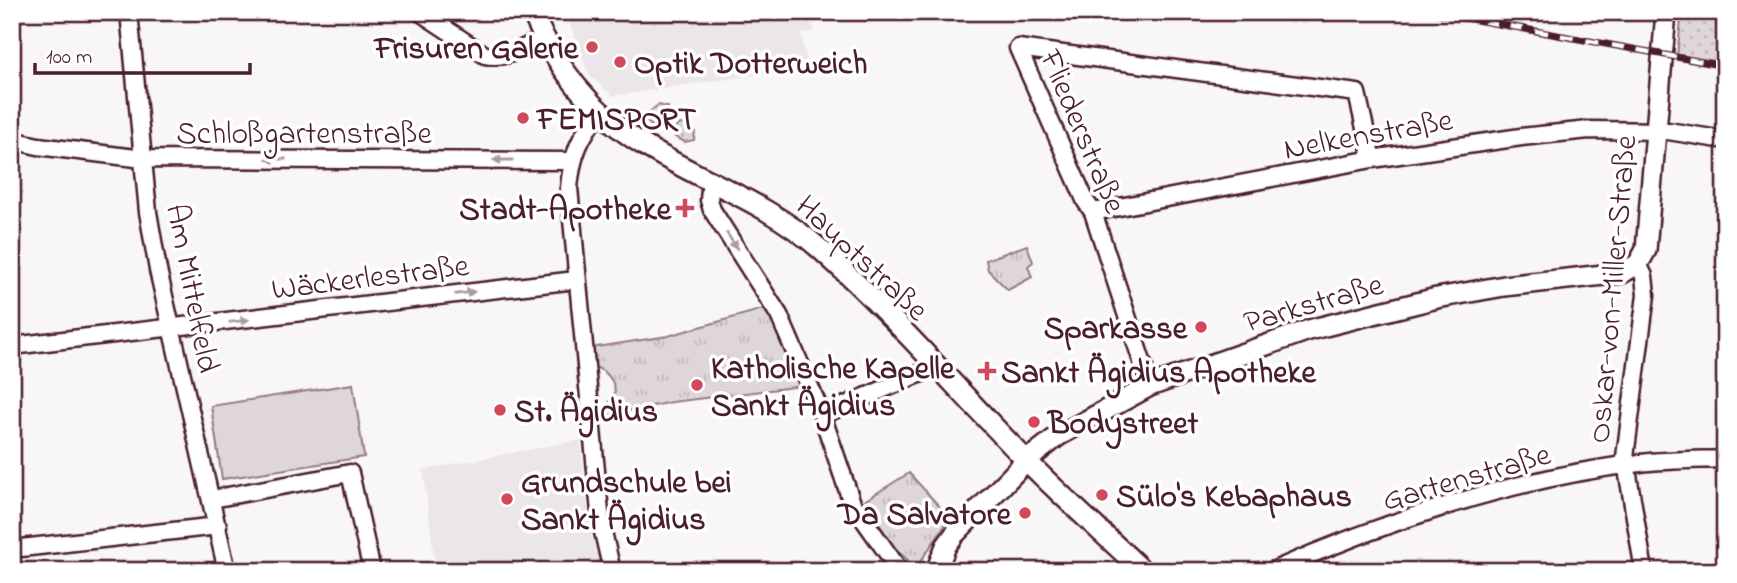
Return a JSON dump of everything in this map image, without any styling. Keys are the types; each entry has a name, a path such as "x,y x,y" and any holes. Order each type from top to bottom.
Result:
{"street":[{"name":"Am Mittelfeld","path":"129,12 148,212 227,571"},
{"path":"420,12 485,55 508,55 543,38"},
{"name":"Hauptstraße","path":"532,12 543,38 567,76 600,110 643,145 761,206 801,233 856,284 1026,461 1143,571"},
{"name":"Oskar-von-Miller-Straße","path":"1644,571 1634,499 1626,465 1626,448 1646,295 1644,276 1638,264 1646,250 1667,12"},
{"name":"Fliederstraße","path":"1150,386 1093,212 1086,202 1018,48 1357,93 1372,159"},
{"path":"600,110 583,134 572,161 569,188 601,523 612,571"},
{"name":"Nelkenstraße","path":"1093,212 1372,159 1521,137 1589,130 1668,131 1725,140"},
{"name":"Schloßgartenstraße","path":"12,140 37,146 144,159 572,161"},
{"path":"711,180 709,200 712,210 779,315 821,415 852,503 900,571"},
{"name":"Parkstraße","path":"936,571 946,546 954,535 1026,461 1058,436 1150,386 1275,341 1342,321 1437,298 1504,286 1613,275 1638,264"},
{"name":"Wäckerlestraße","path":"12,346 576,280"},
{"path":"821,415 936,367"},
{"name":"Gartenstraße","path":"1272,571 1353,538 1440,509 1525,486 1626,465 1671,460 1725,459"},
{"path":"212,499 350,473 372,571"},
{"path":"12,549 218,526"}],"shaded area":[{"path":"565,12 811,12 814,31 801,34 808,67 613,96 590,76"},
{"name":"Grundschule bei Sankt Ägidius","path":"580,440 590,527 602,571 436,571 423,470"},
{"path":"1324,558 1329,571 1297,571"}],"green space":[{"path":"1682,12 1725,12 1725,64 1677,56"},
{"path":"658,105 668,107 669,113 660,124 652,126 647,122 647,114"},
{"path":"680,124 695,131 694,140 685,142 675,137 673,130"},
{"path":"1027,245 1033,262 1028,266 1032,277 1008,290 988,270 986,260"},
{"path":"774,306 810,385 672,402 590,419 609,403 615,391 612,380 605,372 584,363 583,349 668,336"},
{"path":"353,384 364,457 222,479 211,406"},
{"path":"909,473 950,518 916,568 893,546 864,501"}],"railway":[{"path":"1433,12 1725,66"}],"place":[{"name":"Frisuren Galerie","path":"592,47"},
{"name":"Optik Dotterweich","path":"620,62"},
{"name":"FEMISPORT","path":"523,118"},
{"name":"Stadt-Apotheke","path":"685,208"},
{"name":"Sparkasse","path":"1201,327"},
{"name":"Sankt Ägidius Apotheke","path":"987,371"},
{"name":"Katholische Kapelle Sankt Ägidius","path":"697,385"},
{"name":"St. Ägidius","path":"500,410"},
{"name":"Bodystreet","path":"1034,422"},
{"name":"Sülo's Kebaphaus","path":"1102,495"},
{"name":"Grundschule bei Sankt Ägidius","path":"507,499"},
{"name":"Da Salvatore","path":"1025,513"}]}
